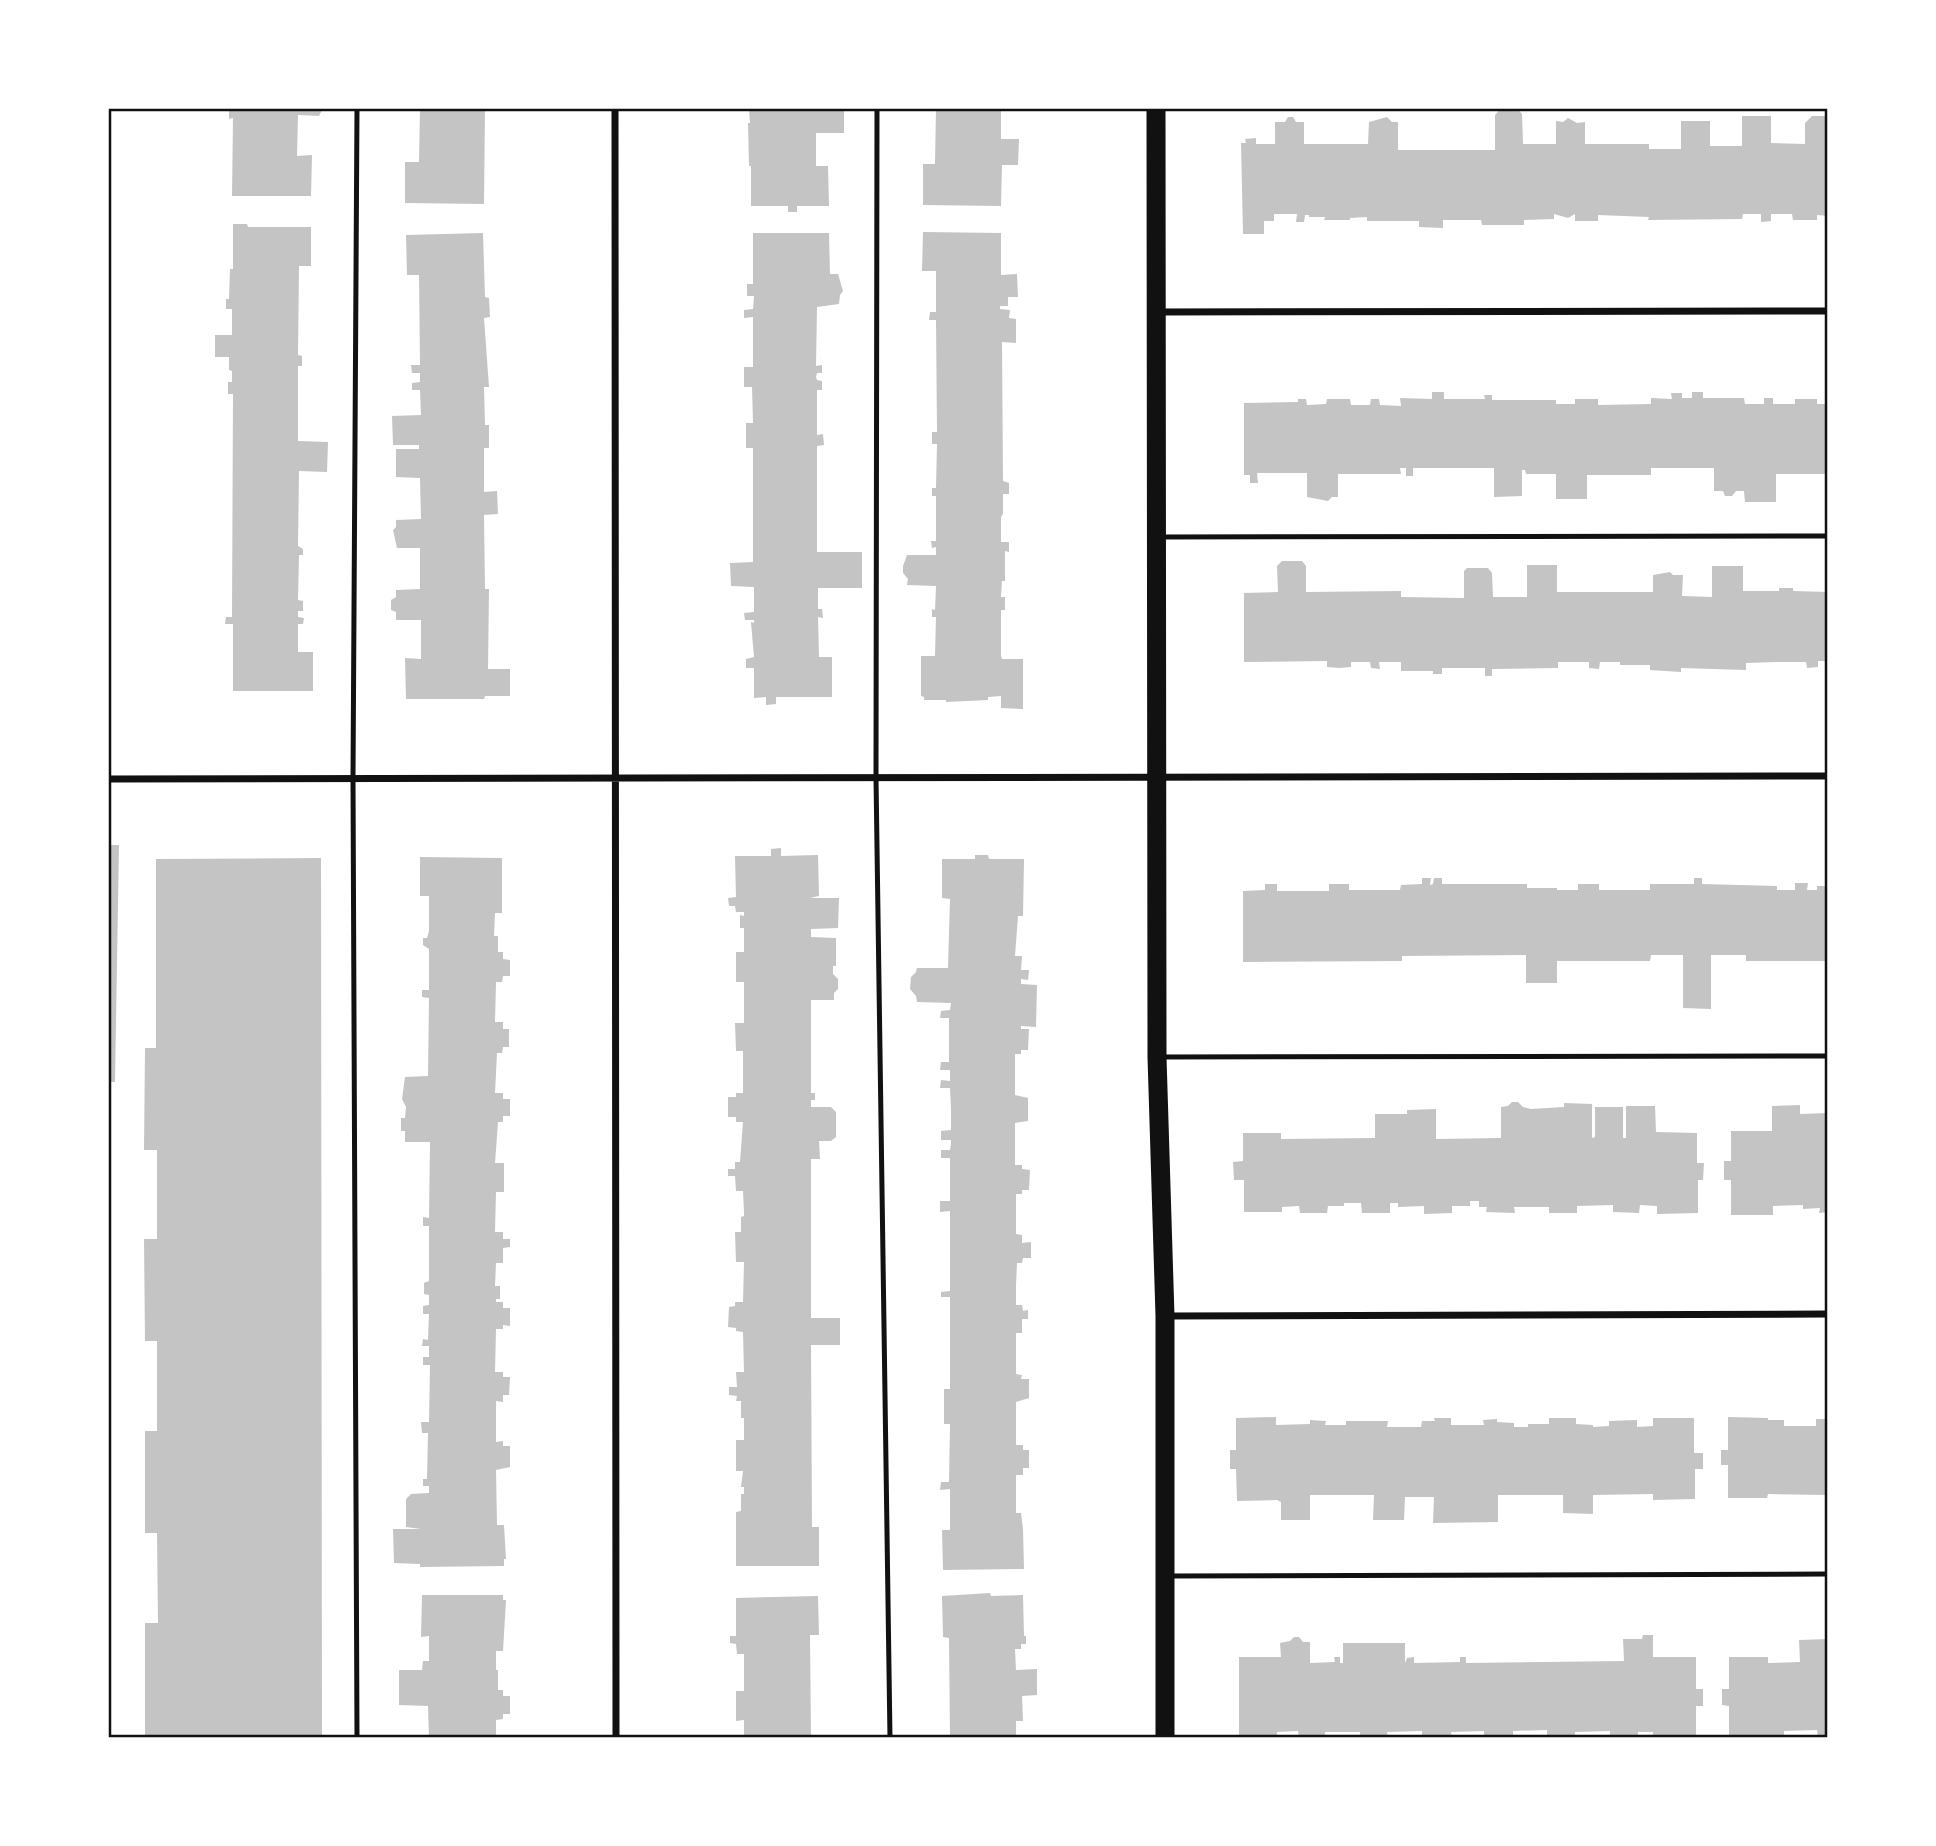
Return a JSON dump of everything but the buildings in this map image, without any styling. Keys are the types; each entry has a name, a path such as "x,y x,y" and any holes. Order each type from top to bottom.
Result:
{"highway":[{"path":"1156,108 1157,1057 1165,1316 1165,1738"}],"street":[{"path":"615,108 616,1738"},
{"path":"1156,312 1828,311"},
{"path":"108,779 1828,776"},
{"path":"1165,1316 1828,1314"}],"lane":[{"path":"357,108 354,778 358,1738"},
{"path":"877,108 876,778 890,1738"},
{"path":"1156,537 1828,536"},
{"path":"1157,1057 1828,1056"},
{"path":"1165,1576 1828,1574"}]}
